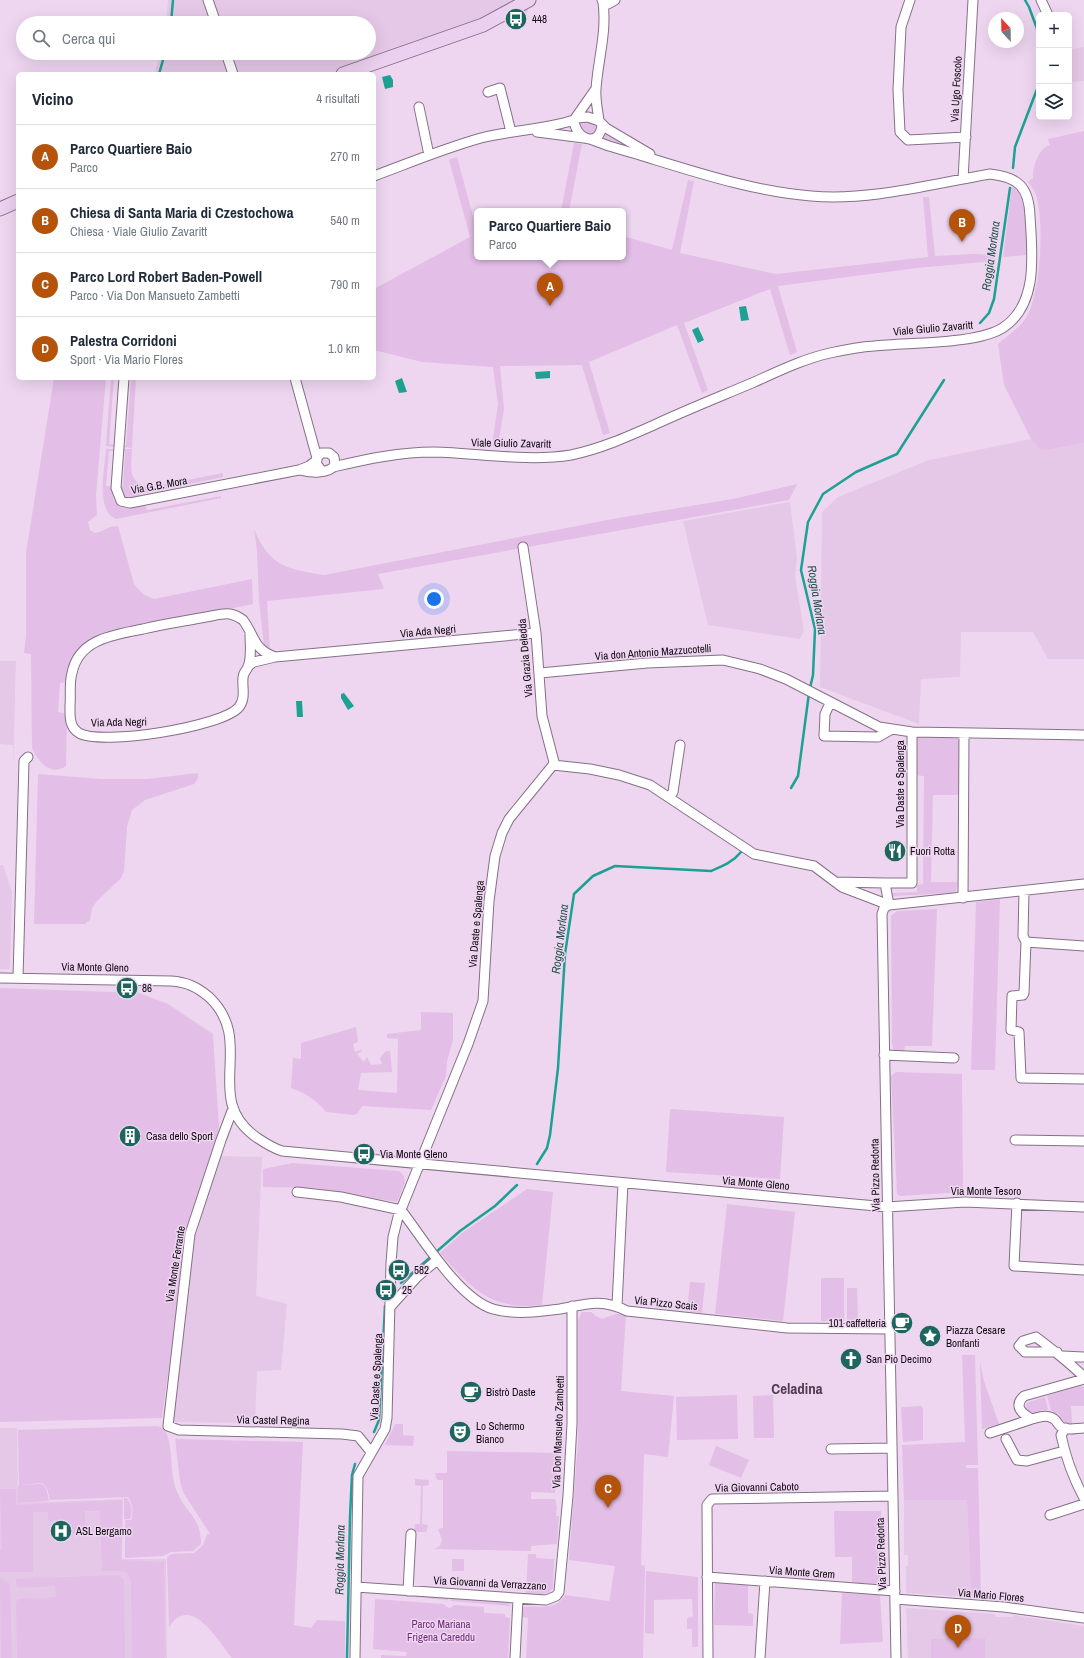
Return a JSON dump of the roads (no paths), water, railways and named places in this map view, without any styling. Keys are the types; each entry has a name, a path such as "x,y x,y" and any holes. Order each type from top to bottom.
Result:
{"street":[{"path":"208,0 214,16"},
{"path":"455,34 513,0"},
{"path":"349,72 483,25 529,0"},
{"path":"910,0 901,27 898,90 900,132 908,140 966,137"},
{"name":"Via Ugo Foscolo","path":"963,179 973,0"},
{"path":"1041,0 1047,12"},
{"path":"596,90 575,119 578,134 587,139 597,136 601,132 596,90 602,53 607,1"},
{"path":"228,60 232,72"},
{"path":"488,92 500,88 510,132"},
{"path":"419,107 430,155"},
{"path":"575,119 588,117 600,122"},
{"name":"Viale Giulio Zavaritt","path":"532,131 575,119"},
{"name":"Viale Giulio Zavaritt","path":"600,122 630,143 666,162"},
{"name":"Viale Giulio Zavaritt","path":"321,470 329,470 333,467 367,459 407,453 434,452 543,457 571,454 610,444 791,366 829,354 872,346 973,338 992,333 1005,326 1017,314 1026,299 1030,283 1030,203 1020,184 1009,177 990,174 871,195 812,196 748,187 587,139 532,131 510,132 482,138 430,155 376,175"},
{"path":"0,210 16,202"},
{"name":"Via G.B. Mora","path":"124,380 116,488 121,501 130,503 299,470 321,470"},
{"path":"296,380 311,434 317,459 317,466 321,470"},
{"path":"311,434 330,454 335,462 333,467"},
{"path":"317,459 321,453 330,454"},
{"name":"Viale Giulio Zavaritt","path":"330,454 367,459"},
{"name":"Via G.B. Mora","path":"299,470 309,466 317,459"},
{"name":"Via Grazia Deledda","path":"522,547 536,633 542,716 554,762 553,765"},
{"name":"Via Ada Negri","path":"250,634 248,666 243,677 244,696 239,708 210,721 165,732 135,736 89,736 79,733 73,727 70,719 71,674 75,662 86,647 97,640 161,625 228,613 243,620 250,634 264,653 274,657"},
{"name":"Via Ada Negri","path":"248,666 254,662 274,657 536,633"},
{"name":"Via don Antonio Mazzucotelli","path":"540,673 646,663 723,660 760,669 786,679 830,704 879,727 912,732 1084,735"},
{"path":"830,704 825,714 824,736 878,737 892,729"},
{"name":"Via Daste e Spalenga","path":"885,883 912,883 912,732"},
{"path":"963,898 964,733"},
{"path":"670,796 673,792 680,745"},
{"path":"18,978 24,761 28,757"},
{"path":"553,765 590,769 619,775 650,785 670,796 682,807 754,854 810,865 842,887 888,905 1084,884"},
{"name":"Via Daste e Spalenga","path":"355,1658 358,1476 385,1429 387,1418 393,1236 418,1164 426,1150 468,1044 483,1001 489,901 496,856 502,833 509,820 553,765"},
{"path":"834,882 885,883 888,905"},
{"path":"1024,891 1023,936 1026,942 1024,993 1023,995 1012,996 1011,1030 1020,1032 1021,1078 1084,1079"},
{"name":"Via Pizzo Redorta","path":"888,905 884,908 882,914 896,1658"},
{"path":"1026,942 1084,946"},
{"name":"Via Monte Gleno","path":"0,978 171,981 196,986 218,1007 227,1024 231,1045 229,1086 232,1111 250,1132 273,1148 282,1151 887,1207"},
{"path":"884,1055 954,1058"},
{"name":"Via Monte Ferrante","path":"168,1426 190,1234 232,1111"},
{"path":"1015,1140 1084,1141"},
{"path":"617,1306 623,1183"},
{"path":"297,1192 341,1197 401,1210 434,1255 391,1306"},
{"name":"Via Monte Tesoro","path":"887,1207 965,1202 1084,1207"},
{"path":"1017,1203 1014,1266 1084,1270"},
{"name":"Via Pizzo Scais","path":"434,1255 456,1281 480,1302 492,1308 518,1312 604,1302 627,1311 787,1328 889,1329"},
{"name":"Via Don Mansueto Zambetti","path":"563,1559 572,1424 572,1306"},
{"path":"1032,1419 1021,1413 1019,1407 1020,1400 1024,1396 1084,1378 1060,1354 1084,1356"},
{"path":"990,1433 1043,1416 1048,1416 1054,1419 1060,1427 1084,1428"},
{"name":"Via Castel Regina","path":"168,1426 179,1430 342,1434 358,1436 371,1452"},
{"path":"1066,1428 1061,1435 1064,1451 1072,1476 1084,1498"},
{"path":"1006,1439 1017,1460 1027,1461 1064,1451"},
{"path":"832,1449 891,1448"},
{"name":"Via Giovanni Caboto","path":"708,1658 708,1501 712,1499 892,1496"},
{"path":"1050,1515 1084,1504"},
{"path":"408,1591 411,1534"},
{"name":"Via Giovanni da Verrazzano","path":"356,1587 546,1600 556,1596 559,1592 563,1559"},
{"name":"Via Monte Grem","path":"707,1577 765,1581 895,1595"},
{"path":"760,1658 765,1581"},
{"name":"Via Mario Flores","path":"895,1595 1004,1607 1084,1618"},
{"path":"515,1658 518,1599"}],"waterway":[{"path":"172,16 173,0"},
{"name":"Roggia Morlana","path":"1025,0 1036,26"},
{"path":"160,72 163,60"},
{"name":"Roggia Morlana","path":"1013,168 1015,147 1036,92"},
{"name":"Roggia Morlana","path":"980,323 989,313 994,299 1010,188"},
{"name":"Roggia Morlana","path":"810,688 813,675 815,629 801,570 808,522 823,494 856,472 897,454 944,380"},
{"name":"Roggia Morlana","path":"791,788 798,776 809,693"},
{"name":"Roggia Morlana","path":"537,1164 547,1148 550,1135 558,1068 565,954 574,894 593,876 615,866 711,871 731,861 741,852"},
{"name":"Roggia Morlana","path":"401,1283 460,1231 495,1206 517,1185"},
{"name":"Roggia Morlana","path":"374,1432 379,1420 385,1306"},
{"name":"Roggia Morlana","path":"347,1658 350,1517 352,1475 355,1464"}],"place":[{"name":"448","path":"516,19"},
{"name":"Chiesa di Santa Maria di Czestochowa","path":"962,242"},
{"name":"Parco Quartiere Baio","path":"550,306"},
{"name":"Fuori Rotta","path":"895,851"},
{"name":"86","path":"127,988"},
{"name":"Casa dello Sport","path":"130,1136"},
{"name":"Via Monte Gleno","path":"364,1154"},
{"name":"582","path":"399,1270"},
{"name":"25","path":"386,1290"},
{"name":"101 caffetteria","path":"902,1323"},
{"name":"Piazza Cesare Bonfanti","path":"930,1336"},
{"name":"San Pio Decimo","path":"851,1359"},
{"name":"Bistrò Daste","path":"471,1392"},
{"name":"Lo Schermo Bianco","path":"460,1432"},
{"name":"Parco Lord Robert Baden-Powell","path":"608,1508"},
{"name":"ASL Bergamo","path":"61,1531"},
{"name":"Palestra Corridoni","path":"958,1648"}],"district":[{"name":"Celadina","path":"797,1389"}],"park label":[{"name":"Parco Mariana Frigena Careddu","path":"441,1630"}]}
